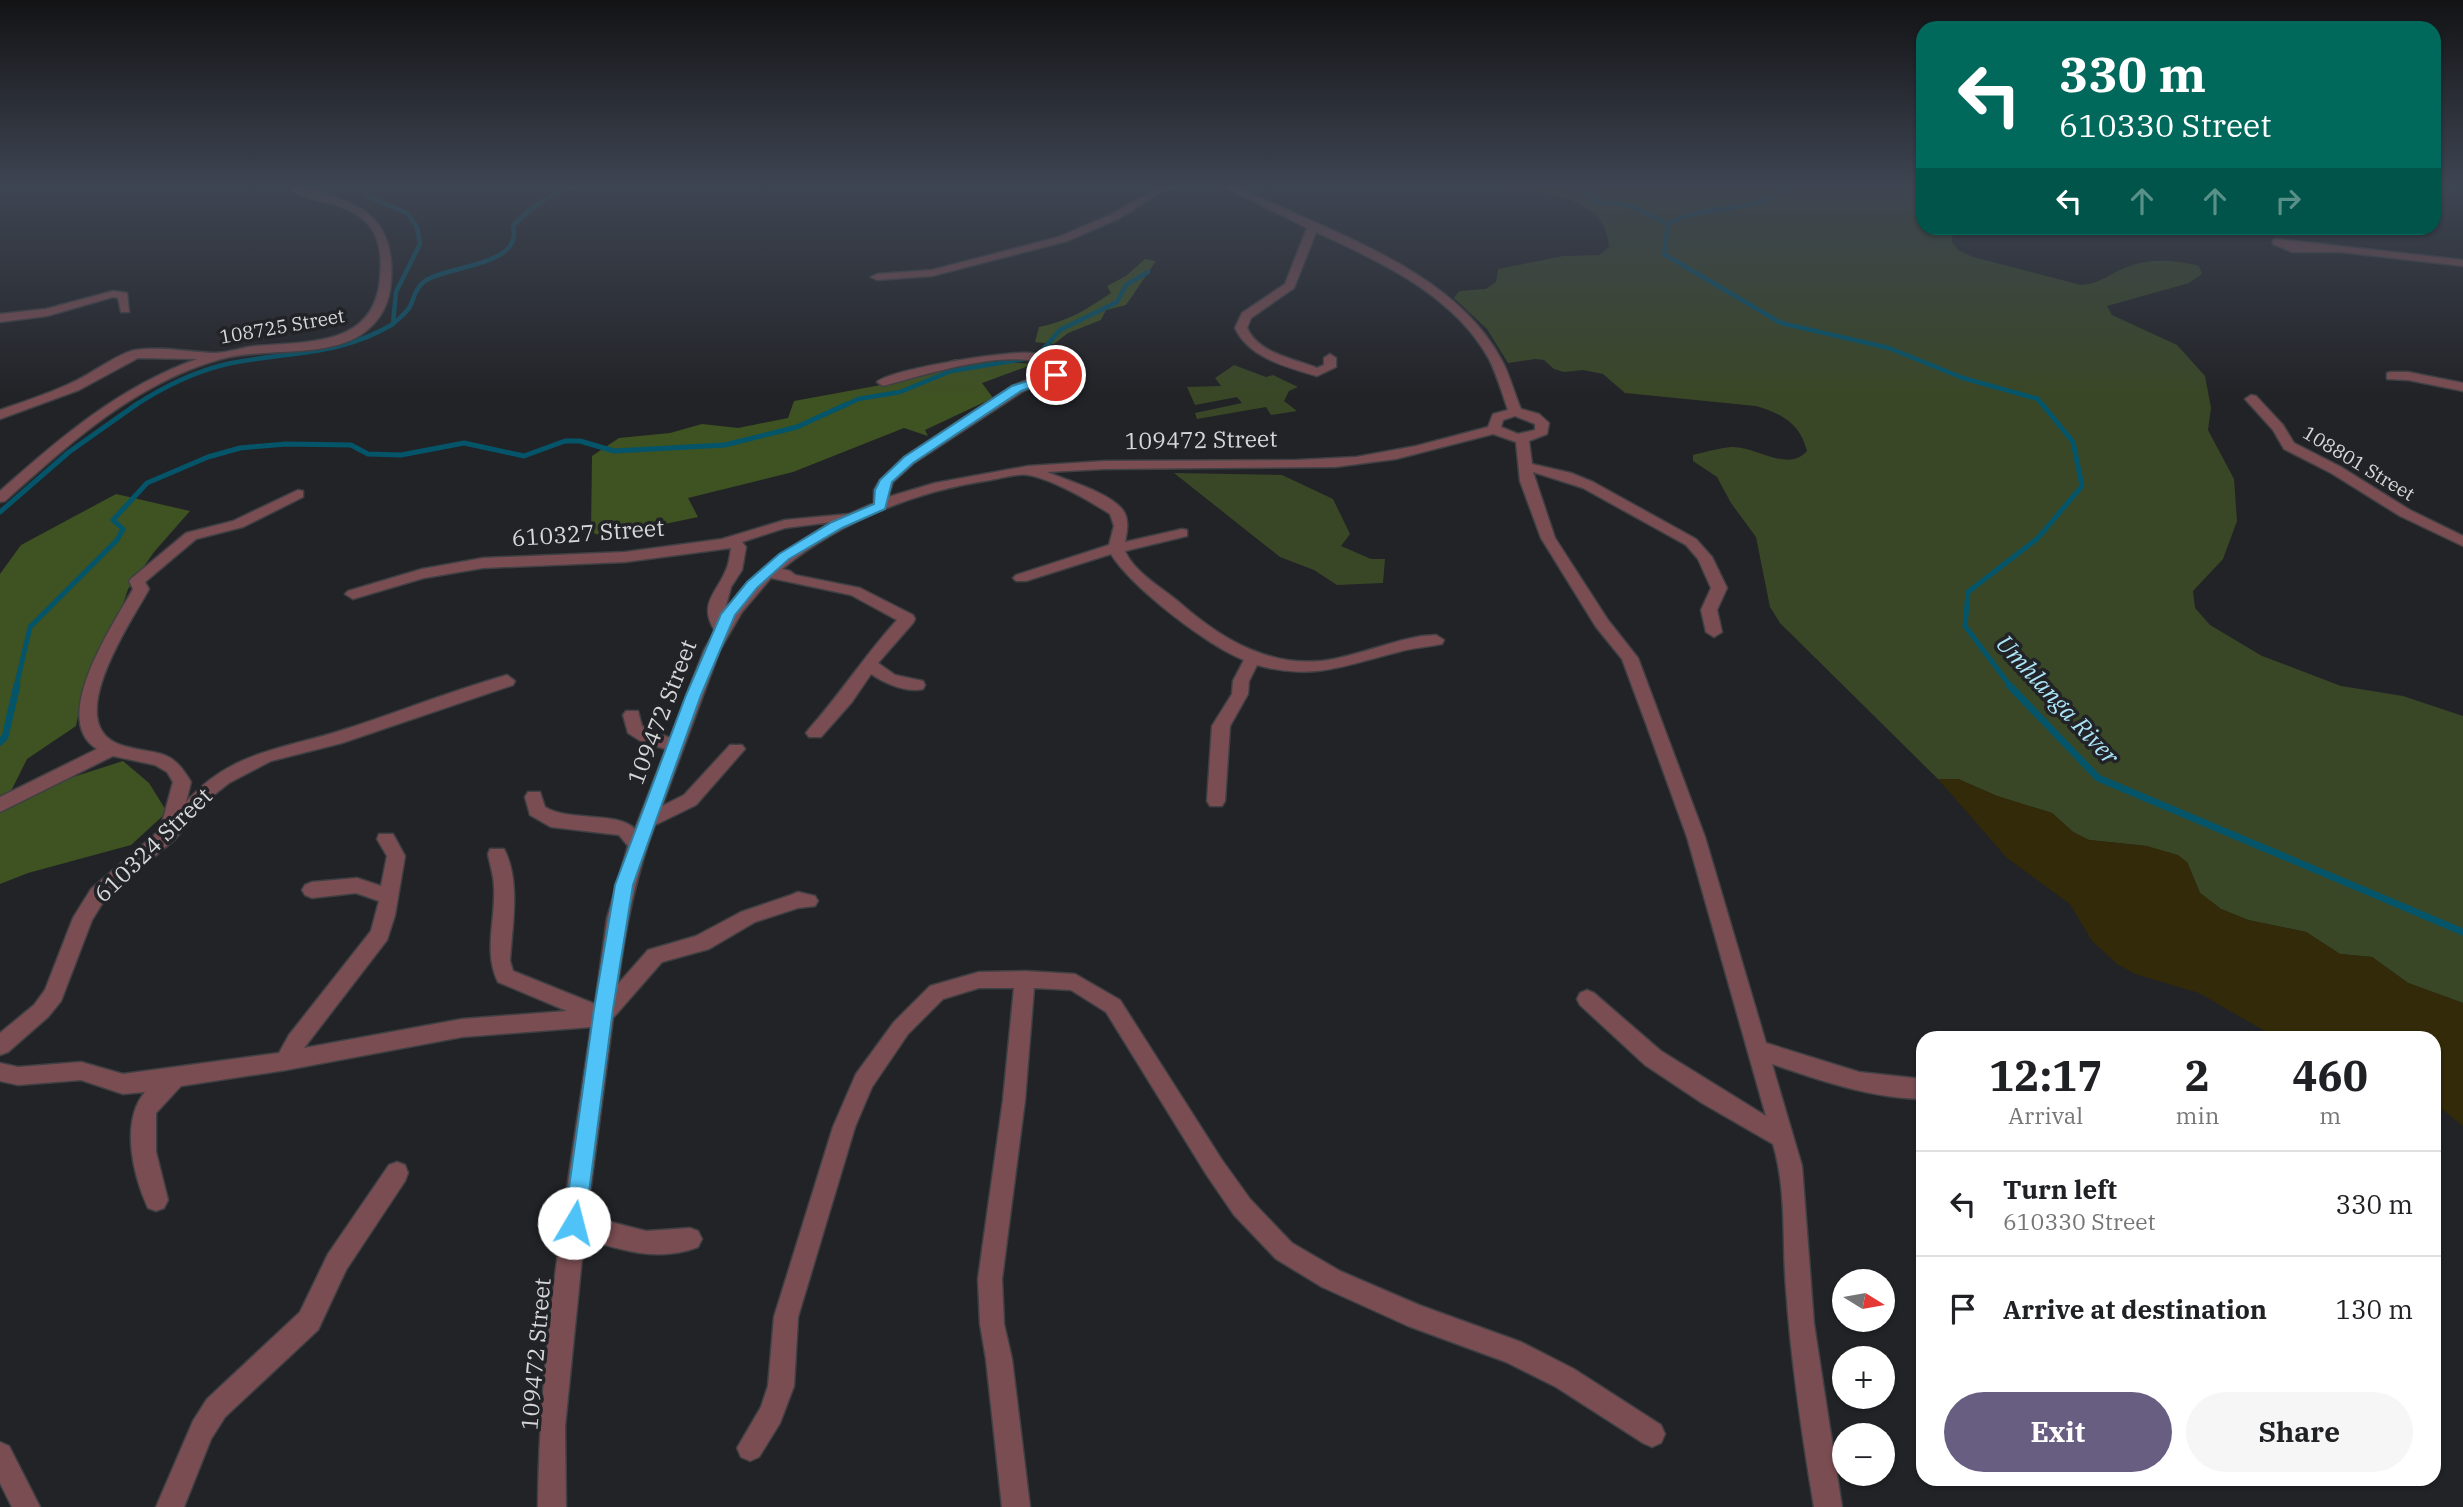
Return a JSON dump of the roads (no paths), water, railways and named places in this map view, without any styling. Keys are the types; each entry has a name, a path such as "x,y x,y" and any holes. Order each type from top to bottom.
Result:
{"street":[{"name":"108725 Street","path":"0,498 46,457 120,399 163,378 223,355 345,337 367,326 385,302 386,255"},
{"path":"877,277 932,273 1000,255"},
{"path":"1302,255 1290,286 1246,316 1241,328 1246,338 1261,350 1317,372 1330,367 1330,358"},
{"path":"1367,255 1404,274 1444,300 1477,333 1494,357 1515,412"},
{"path":"2389,255 2463,263"},
{"path":"0,318 47,312 113,294 122,295 125,310"},
{"path":"0,415 74,387 136,354 223,355"},
{"path":"881,506 881,490 887,480 909,460 1017,389 1062,370 1042,359 1014,355 883,382"},
{"path":"2391,376 2409,376 2463,387"},
{"name":"108801 Street","path":"2251,399 2278,428 2289,446 2336,470 2405,513 2463,542"},
{"path":"1515,412 1534,417 1543,427 1535,436 1522,438 1495,429 1494,423 1498,417 1515,412"},
{"name":"109472 Street","path":"552,1507 552,1426 574,1223 602,1017 624,885 721,628 734,607 765,573 815,536 856,516 918,493 1027,470 1349,462 1412,452 1495,429"},
{"path":"1522,438 1524,466 1548,538 1602,623 1630,658 1696,837 1791,1166 1796,1202 1795,1259 1811,1413 1828,1507"},
{"path":"1524,466 1566,475 1588,485 1691,542 1705,557 1719,588 1709,610 1714,632"},
{"path":"1027,470 1094,497 1117,512 1121,526 1116,548 1125,564 1199,629 1253,657 1291,665 1323,666 1392,646 1436,640"},
{"path":"169,834 182,782 180,775 154,757 97,743 90,733 88,701 105,654 141,590 137,581 191,536 238,524 298,494"},
{"name":"610327 Street","path":"353,594 422,574 482,563 625,557 727,542 769,525 812,518 856,516"},
{"path":"1021,578 1116,548 1182,533"},
{"path":"721,628 715,618 715,610 740,550 736,543 727,542"},
{"path":"765,573 785,574 790,579 855,591 907,619 868,664 846,698 814,733"},
{"path":"1216,801 1221,726 1240,694 1241,681 1253,657"},
{"path":"868,664 890,679 918,685"},
{"name":"610324 Street","path":"0,1046 41,1011 54,995 83,918 98,894 169,834 204,793 234,772 282,751 336,739 507,681"},
{"path":"632,715 634,729 650,739 675,746"},
{"path":"0,805 113,749"},
{"path":"647,821 690,800 736,749"},
{"path":"534,797 536,810 551,820 624,829 638,844"},
{"path":"286,1061 305,1030 380,934 388,913 387,896 396,856 386,839"},
{"path":"497,855 504,887 500,961 505,976 602,1017"},
{"path":"312,890 356,885 387,896"},
{"path":"0,1072 18,1076 81,1071 122,1084 286,1061 461,1028 602,1017 654,956 702,943 748,917 798,900 808,901"},
{"path":"1016,1507 1001,1371 992,1324 990,1279 1014,1100 1025,979"},
{"path":"750,1448 771,1414 781,1386 786,1317 844,1127 864,1081 901,1028 937,992 979,981 1025,979 1075,982 1114,1006 1235,1197 1267,1236 1284,1251 1323,1275 1417,1317 1512,1351 1566,1378 1652,1434"},
{"path":"1587,999 1653,1058 1710,1096 1781,1137"},
{"path":"1756,1049 1827,1074 1916,1089"},
{"path":"156,1200 145,1162 145,1111 156,1096 177,1077"},
{"path":"170,1507 202,1430 216,1408 309,1321 337,1262 397,1173"},
{"path":"574,1223 637,1243 669,1245 690,1239"},
{"path":"0,1455 26,1507"}],"waterway":[{"path":"393,324 396,292 414,255"},
{"path":"393,324 407,310 425,281 498,255"},
{"name":"Umhlanga River","path":"1666,255 1781,323 1889,348 1963,378 2038,399 2043,406"},
{"path":"1040,353 1060,330 1117,302 1126,285 1148,272"},
{"path":"135,405 179,381 214,367 332,348 373,335 393,324"},
{"path":"844,406 858,399 900,392 951,371 1024,359"},
{"path":"16,687 30,627 117,540 123,529 113,520 147,483 208,457 240,448 286,444 351,445 368,454 401,455 464,443 524,456 565,441 580,441 614,451 725,445 797,427 847,404"},
{"name":"Umhlanga River","path":"2011,687 1965,626 1968,592 2038,538 2082,486 2073,442 2042,404"},
{"path":"0,512 69,452 135,405"},
{"path":"0,742 5,737 17,685"},
{"name":"Umhlanga River","path":"2009,685 2098,778 2463,932"}]}
